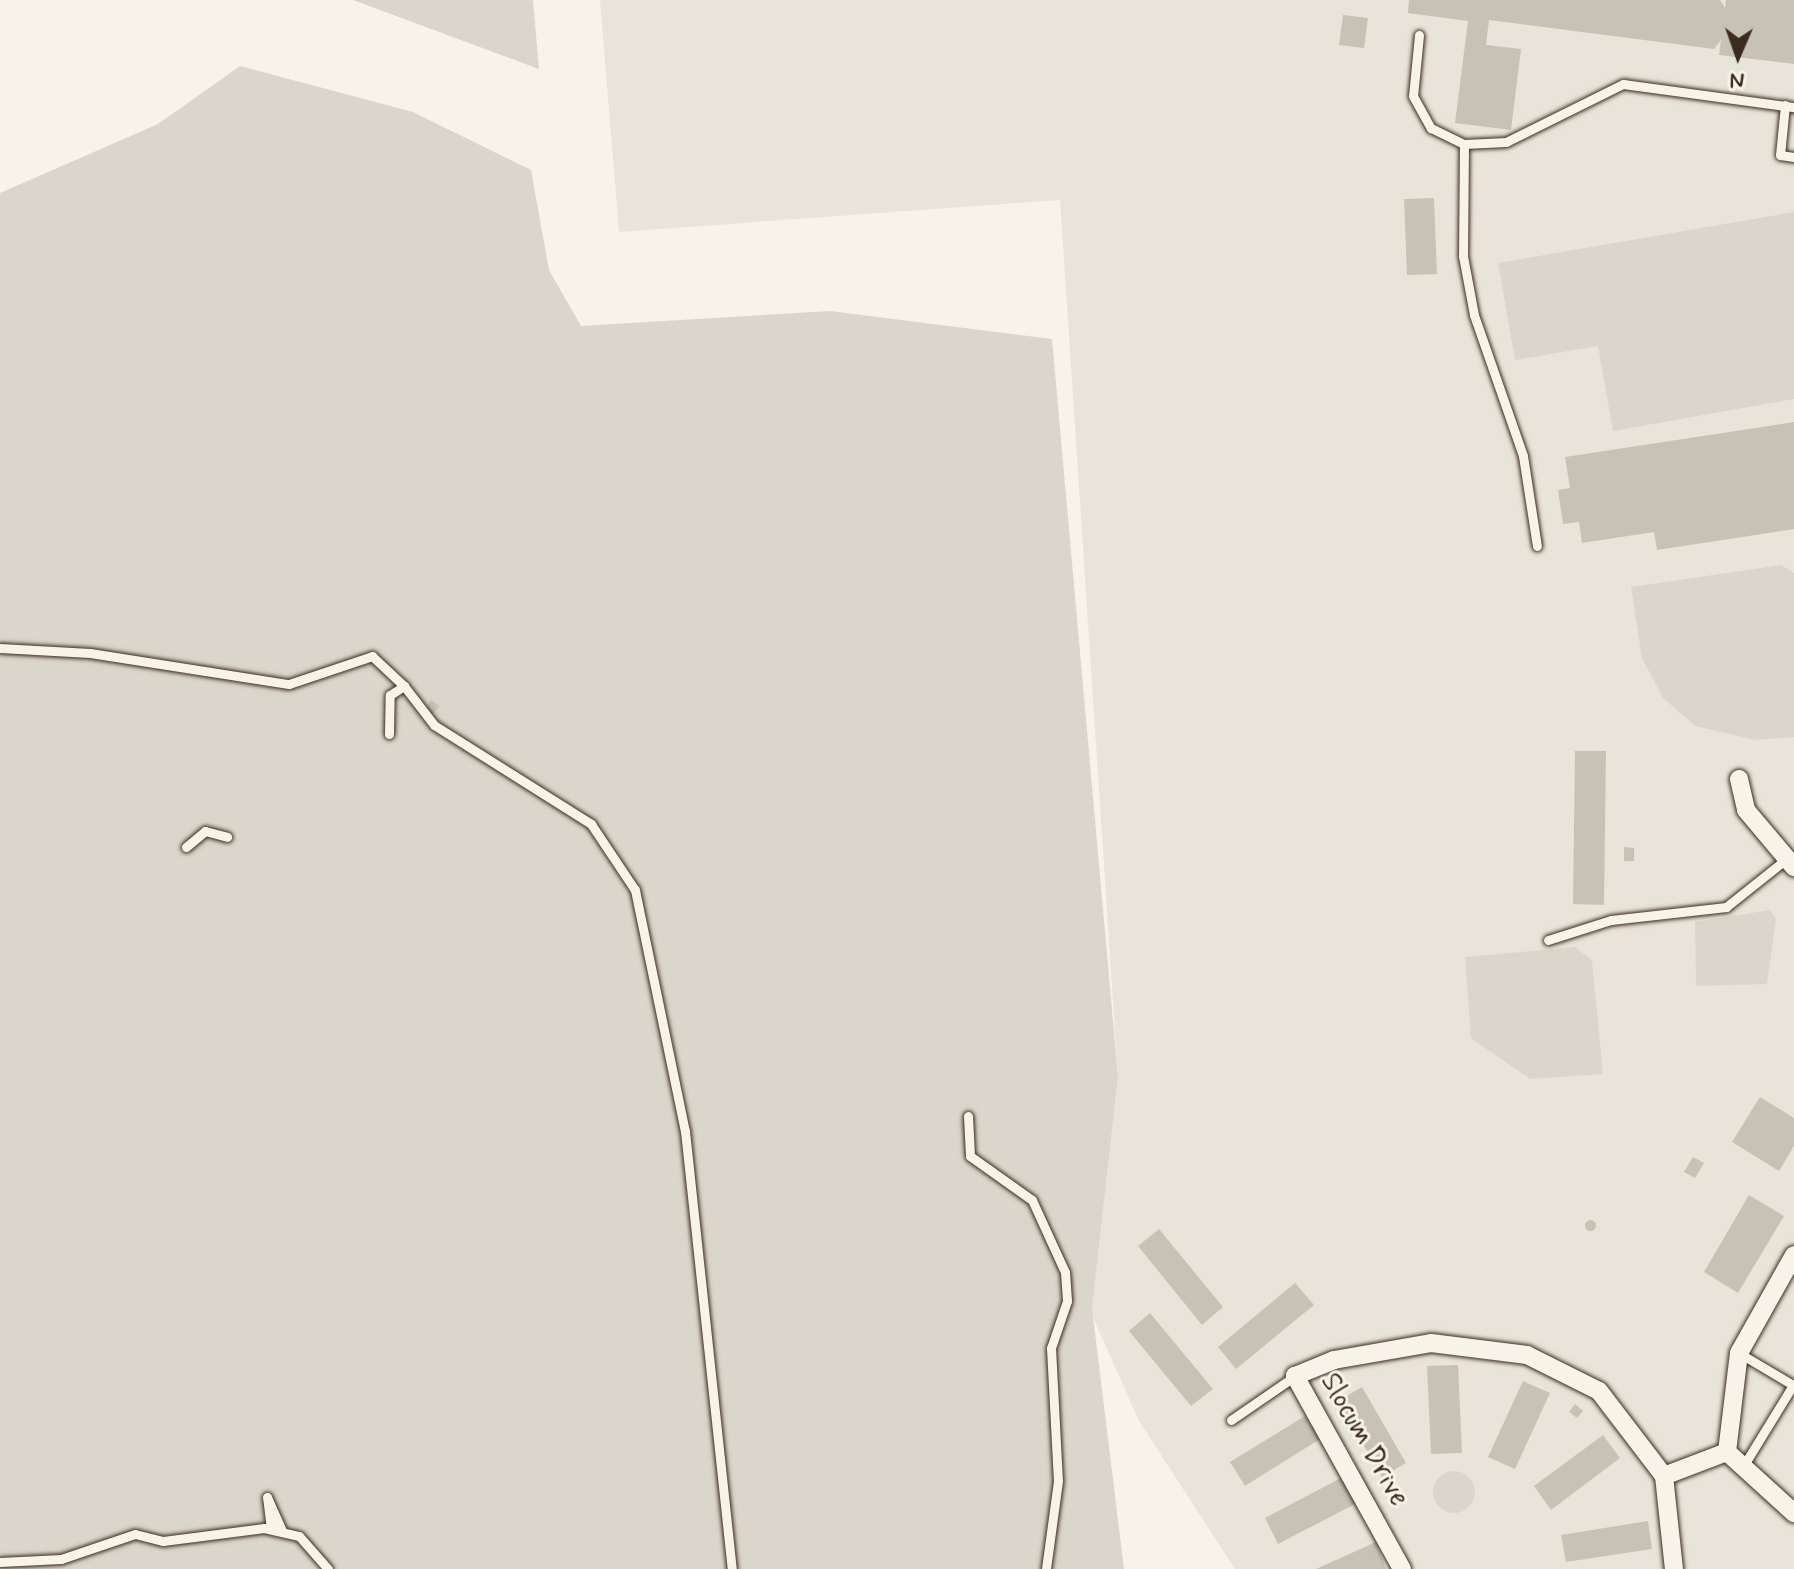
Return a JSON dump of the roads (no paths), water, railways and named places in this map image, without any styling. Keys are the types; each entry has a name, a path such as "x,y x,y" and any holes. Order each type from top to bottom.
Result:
{"street":[{"path":"1739,779 1746,810 1790,864"},
{"path":"1727,1452 1739,1353 1794,1255"},
{"name":"Slocum Drive","path":"1402,1569 1295,1376 1334,1360 1431,1343 1527,1355 1599,1391 1664,1476"},
{"path":"1727,1452 1794,1513"},
{"path":"1674,1569 1664,1476 1727,1452"}],"lane":[{"path":"1419,35 1413,96 1431,128 1464,144 1506,142 1623,84 1789,106 1780,155 1794,157"},
{"path":"1464,144 1463,256 1474,315 1523,456 1537,546"},
{"path":"0,648 90,653 289,684 372,656 404,686 434,725 591,824 639,901 687,1146 732,1569"},
{"path":"389,734 390,695 404,686"},
{"path":"186,847 205,831 227,837"},
{"path":"1548,940 1611,920 1726,907 1790,864"},
{"path":"968,1116 970,1156 1032,1200 1065,1272 1067,1301 1051,1348 1058,1481 1046,1569"},
{"path":"1739,1353 1793,1385 1744,1465"},
{"path":"1231,1420 1295,1376"},
{"path":"0,1562 31,1555 61,1559 135,1534 163,1541 276,1530 299,1536 328,1569"}]}
